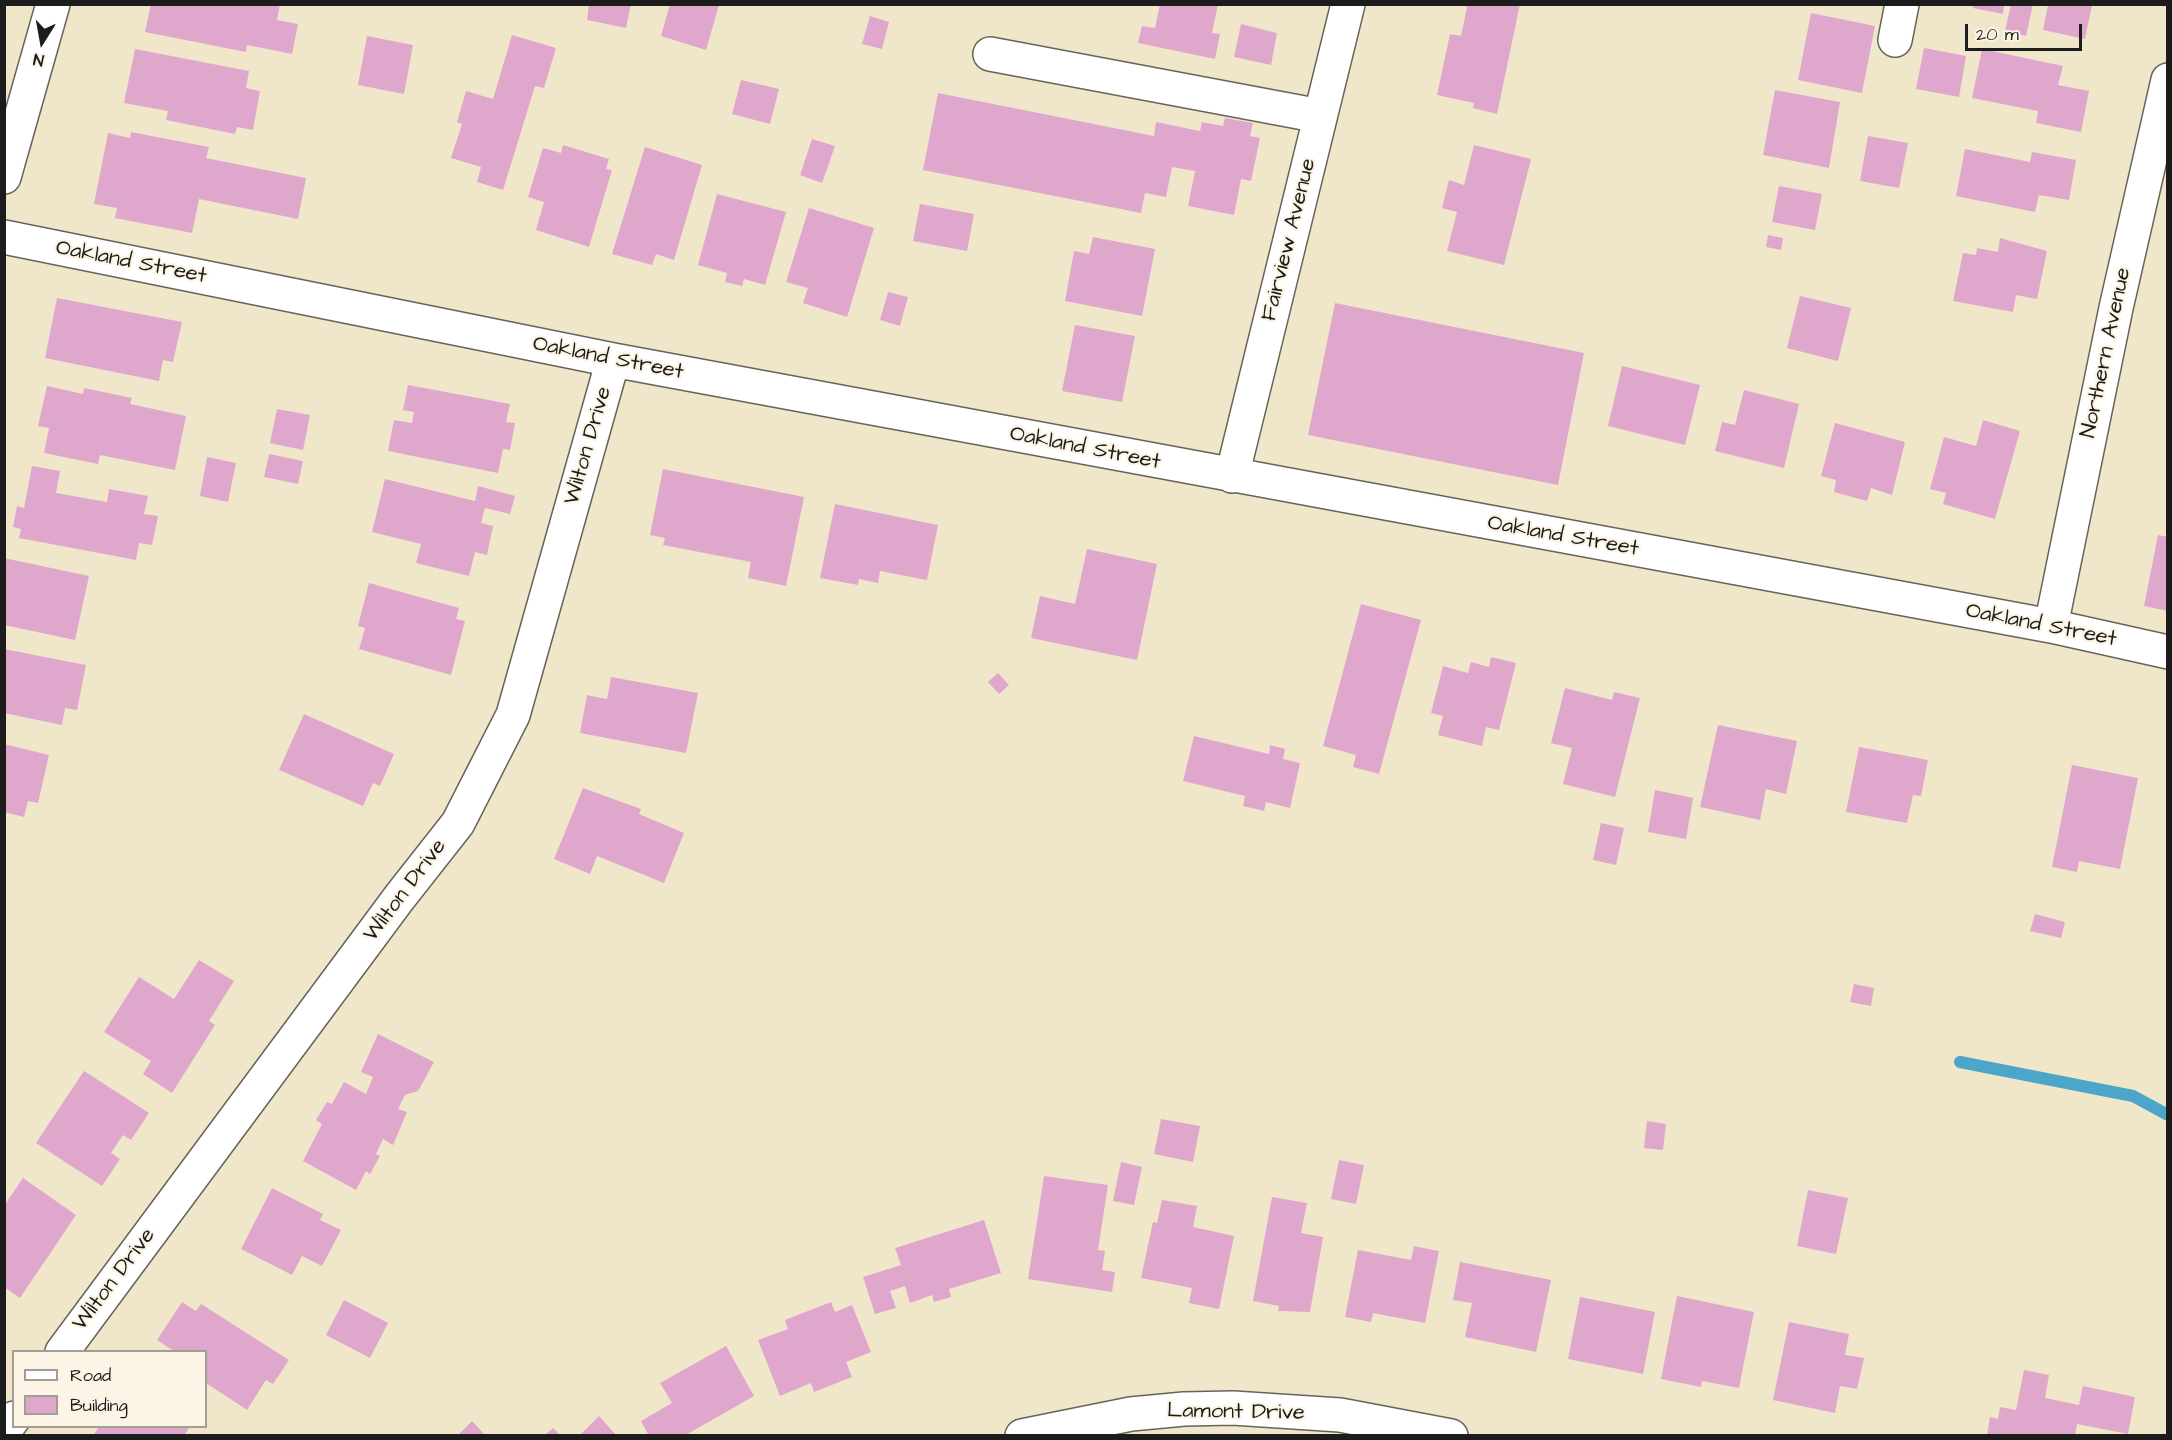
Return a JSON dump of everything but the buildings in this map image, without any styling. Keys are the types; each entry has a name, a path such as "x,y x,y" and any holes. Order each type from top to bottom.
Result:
{"street":[{"path":"4,177 53,4"},
{"name":"Fairview Avenue","path":"1232,476 1348,4"},
{"path":"1895,40 1902,4"},
{"path":"990,54 1320,116"},
{"name":"Northern Avenue","path":"2051,626 2116,308 2168,80"},
{"name":"Oakland Street","path":"4,237 613,360 2051,626 2168,652"},
{"name":"Wilton Drive","path":"64,1350 399,898 458,823 513,715 613,360"},
{"name":"Lamont Drive","path":"1022,1436 1131,1414 1223,1408 1341,1415 1452,1436"}],"waterway":[{"path":"1960,1062 2133,1096 2168,1115"}]}
